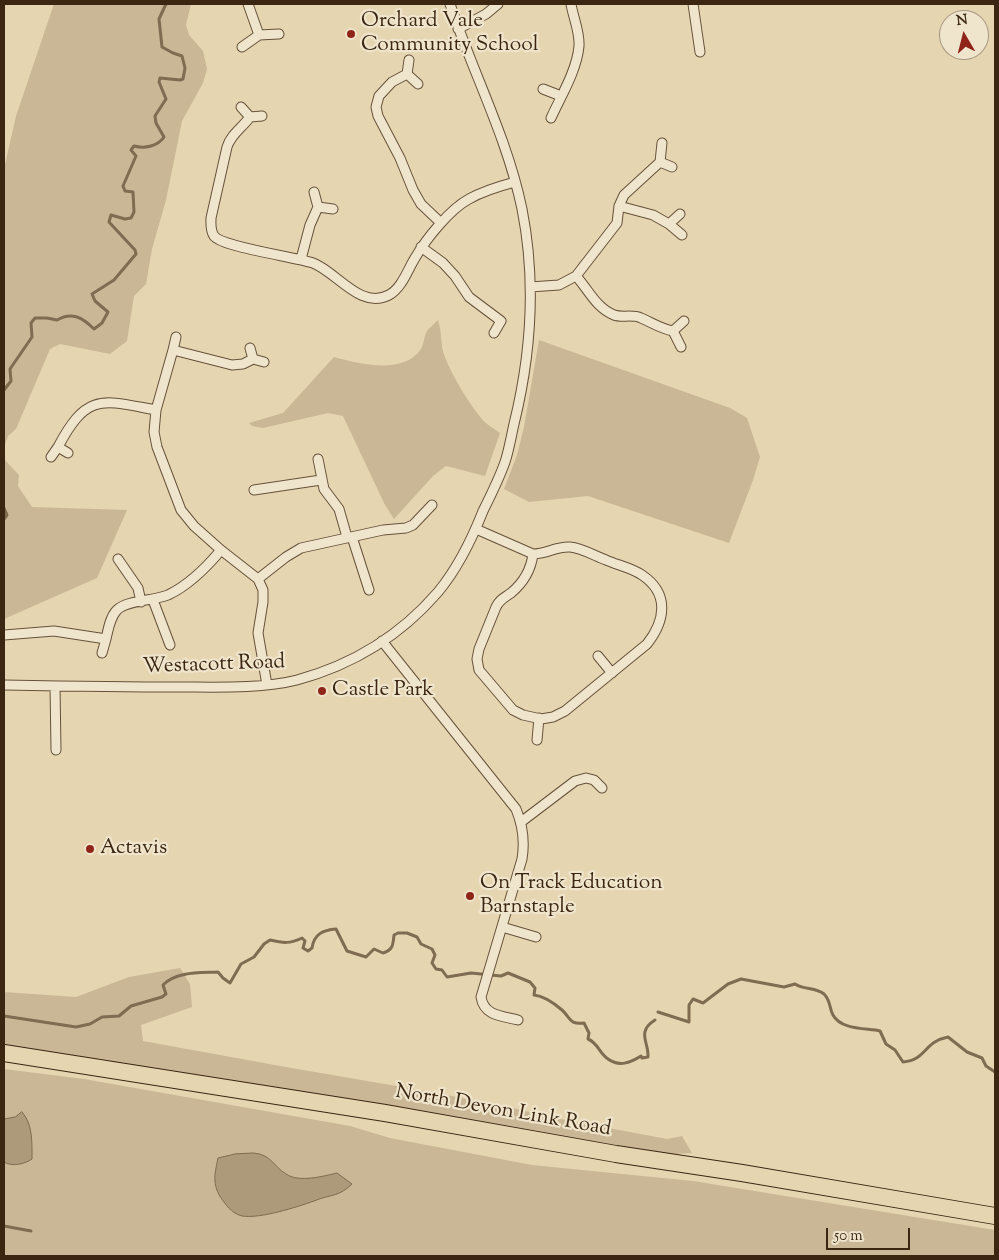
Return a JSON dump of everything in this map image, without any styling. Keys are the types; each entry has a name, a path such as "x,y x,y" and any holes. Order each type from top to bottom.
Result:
{"highway":[{"name":"North Devon Link Road","path":"4,1054 385,1113 616,1154 742,1172 995,1216"}],"street":[{"path":"248,4 259,35"},
{"name":"Westacott Road","path":"4,685 199,687 267,685 293,681 349,661 382,641 406,624 439,591 476,529 505,462 527,363 530,287 528,247 522,210 506,149 458,29 450,4"},
{"path":"458,29 486,14 498,4"},
{"path":"551,118 571,73 579,44 571,4"},
{"path":"693,4 700,52"},
{"path":"242,47 259,35 279,34"},
{"path":"407,74 409,60"},
{"path":"407,74 392,82 380,96 376,107 378,116 421,204 441,223"},
{"path":"407,74 418,84"},
{"path":"543,90 561,96"},
{"path":"240,107 250,117 262,116"},
{"path":"250,117 244,126 230,138 211,218 211,228 215,237 241,247 301,259 327,270 362,296 381,298 396,290 421,247 441,223 466,200 515,182"},
{"path":"530,287 559,285 576,276 617,223 619,206 624,195 660,162 662,144"},
{"path":"660,162 672,167"},
{"path":"301,259 310,225 318,207 314,192"},
{"path":"619,206 653,215 682,234"},
{"path":"318,207 333,209"},
{"path":"669,224 680,214"},
{"path":"421,247 443,263 455,276 469,297 501,321 494,333"},
{"path":"576,276 594,301 615,316 627,315 640,318 659,328 673,331"},
{"path":"673,331 684,321"},
{"path":"673,331 681,347"},
{"path":"176,336 156,410 154,432 157,448 181,510 194,526 258,579 263,590 258,632 267,685"},
{"path":"250,348 253,359"},
{"path":"173,350 232,366 243,364 253,359 264,362"},
{"path":"51,457 68,428 90,405 100,402 113,402 156,410"},
{"path":"58,446 68,453"},
{"path":"318,459 324,489 339,509 369,590"},
{"path":"254,490 321,480"},
{"path":"258,579 301,548 383,530 406,528 413,525 432,505"},
{"path":"476,529 533,554 571,547 640,573 658,590 662,611 661,620 656,633 647,644 565,711 553,717 538,718 523,715 514,710 479,670 477,659 496,607 501,599 520,584 527,574 533,554"},
{"path":"102,653 112,615 118,609 127,604 153,600 169,594 190,581 221,550"},
{"path":"118,559 138,588 141,602"},
{"path":"153,600 170,645"},
{"path":"4,635 54,631 106,639"},
{"path":"382,641 516,809 521,822 524,847 481,997 483,1005 491,1014 518,1020"},
{"path":"598,656 612,673"},
{"path":"55,686 56,750"},
{"path":"537,740 538,718"},
{"path":"521,822 574,781 586,778 594,780 602,788"},
{"path":"502,927 536,937"}],"shaded area":[{"path":"54,4 191,4 186,25 189,35 203,51 207,69 203,83 182,121 166,200 152,249 146,284 134,296 127,341 110,354 60,344 50,349 16,429 8,436 4,448 4,169 16,116"},
{"path":"438,320 444,355 454,376 467,399 481,418 500,433 485,476 446,466 433,476 394,519 385,505 343,416 328,413 263,428 252,426 249,423 283,413 334,357 380,365 393,365 404,362 421,349 427,331"},
{"path":"539,340 730,408 747,418 760,457 729,543 588,496 529,502 504,489 517,455 524,427"},
{"path":"4,459 19,475 18,486 32,507 127,510 97,578 4,619"},
{"path":"180,968 190,984 192,1007 141,1025 143,1041 420,1090 667,1139 682,1136 692,1153 673,1154 4,1048 4,992 76,997 129,977"},
{"path":"4,1069 84,1079 350,1126 390,1138 532,1165 693,1181 995,1230 995,1256 4,1256"},
{"path":"22,1112 30,1128 32,1159 18,1164 7,1164 4,1162 4,1119 15,1117"},
{"path":"254,1153 269,1158 291,1177 312,1178 337,1173 352,1184 339,1193 288,1209 258,1216 242,1216 229,1209 217,1191 215,1176 218,1158 235,1154"}],"waterway":[{"path":"4,390 11,381 10,369 32,337 31,323 35,318 57,320 62,317 72,316 81,319 94,329 102,323 108,312 95,301 92,294 114,280 136,254 135,250 109,222 111,215 125,219 131,218 134,212 133,192 125,191 123,186 136,156 131,150 134,146 147,147 155,145 164,137 156,123 155,116 166,99 159,82 160,78 183,79 185,68 182,56 162,47 159,19 166,4"},
{"path":"4,508 7,515 4,519"},
{"path":"4,1016 76,1027 90,1024 102,1017 119,1016 131,1006 162,997 166,994 163,985 175,977 218,972 230,983 241,964 254,957 264,944 270,940 286,942 302,938 305,941 303,948 308,951 312,948 317,936 327,930 336,929 347,951 366,957 374,949 383,953 391,949 394,935 407,933 417,937 421,944 432,949 435,955 432,963 436,969 442,970 447,977 471,973 501,976 508,973 530,982 535,988 534,995 553,1003 573,1022 584,1023 589,1033 588,1039 594,1043 605,1057 616,1063 633,1061 641,1056 642,1058 648,1057 645,1033 649,1024 655,1020"},
{"path":"658,1012 689,1022 689,1005 693,999 703,1003 728,984 741,979 784,987 795,984 824,994 828,999 833,1015 842,1023 854,1028 880,1031 886,1044 895,1050 903,1062 917,1058 934,1043 948,1037 967,1052 982,1058 986,1066 995,1072"},
{"path":"4,1226 31,1231"}],"place":[{"name":"Orchard Vale Community School","path":"351,34"},
{"name":"Castle Park","path":"322,691"},
{"name":"Actavis","path":"90,849"},
{"name":"On Track Education Barnstaple","path":"470,896"}]}
